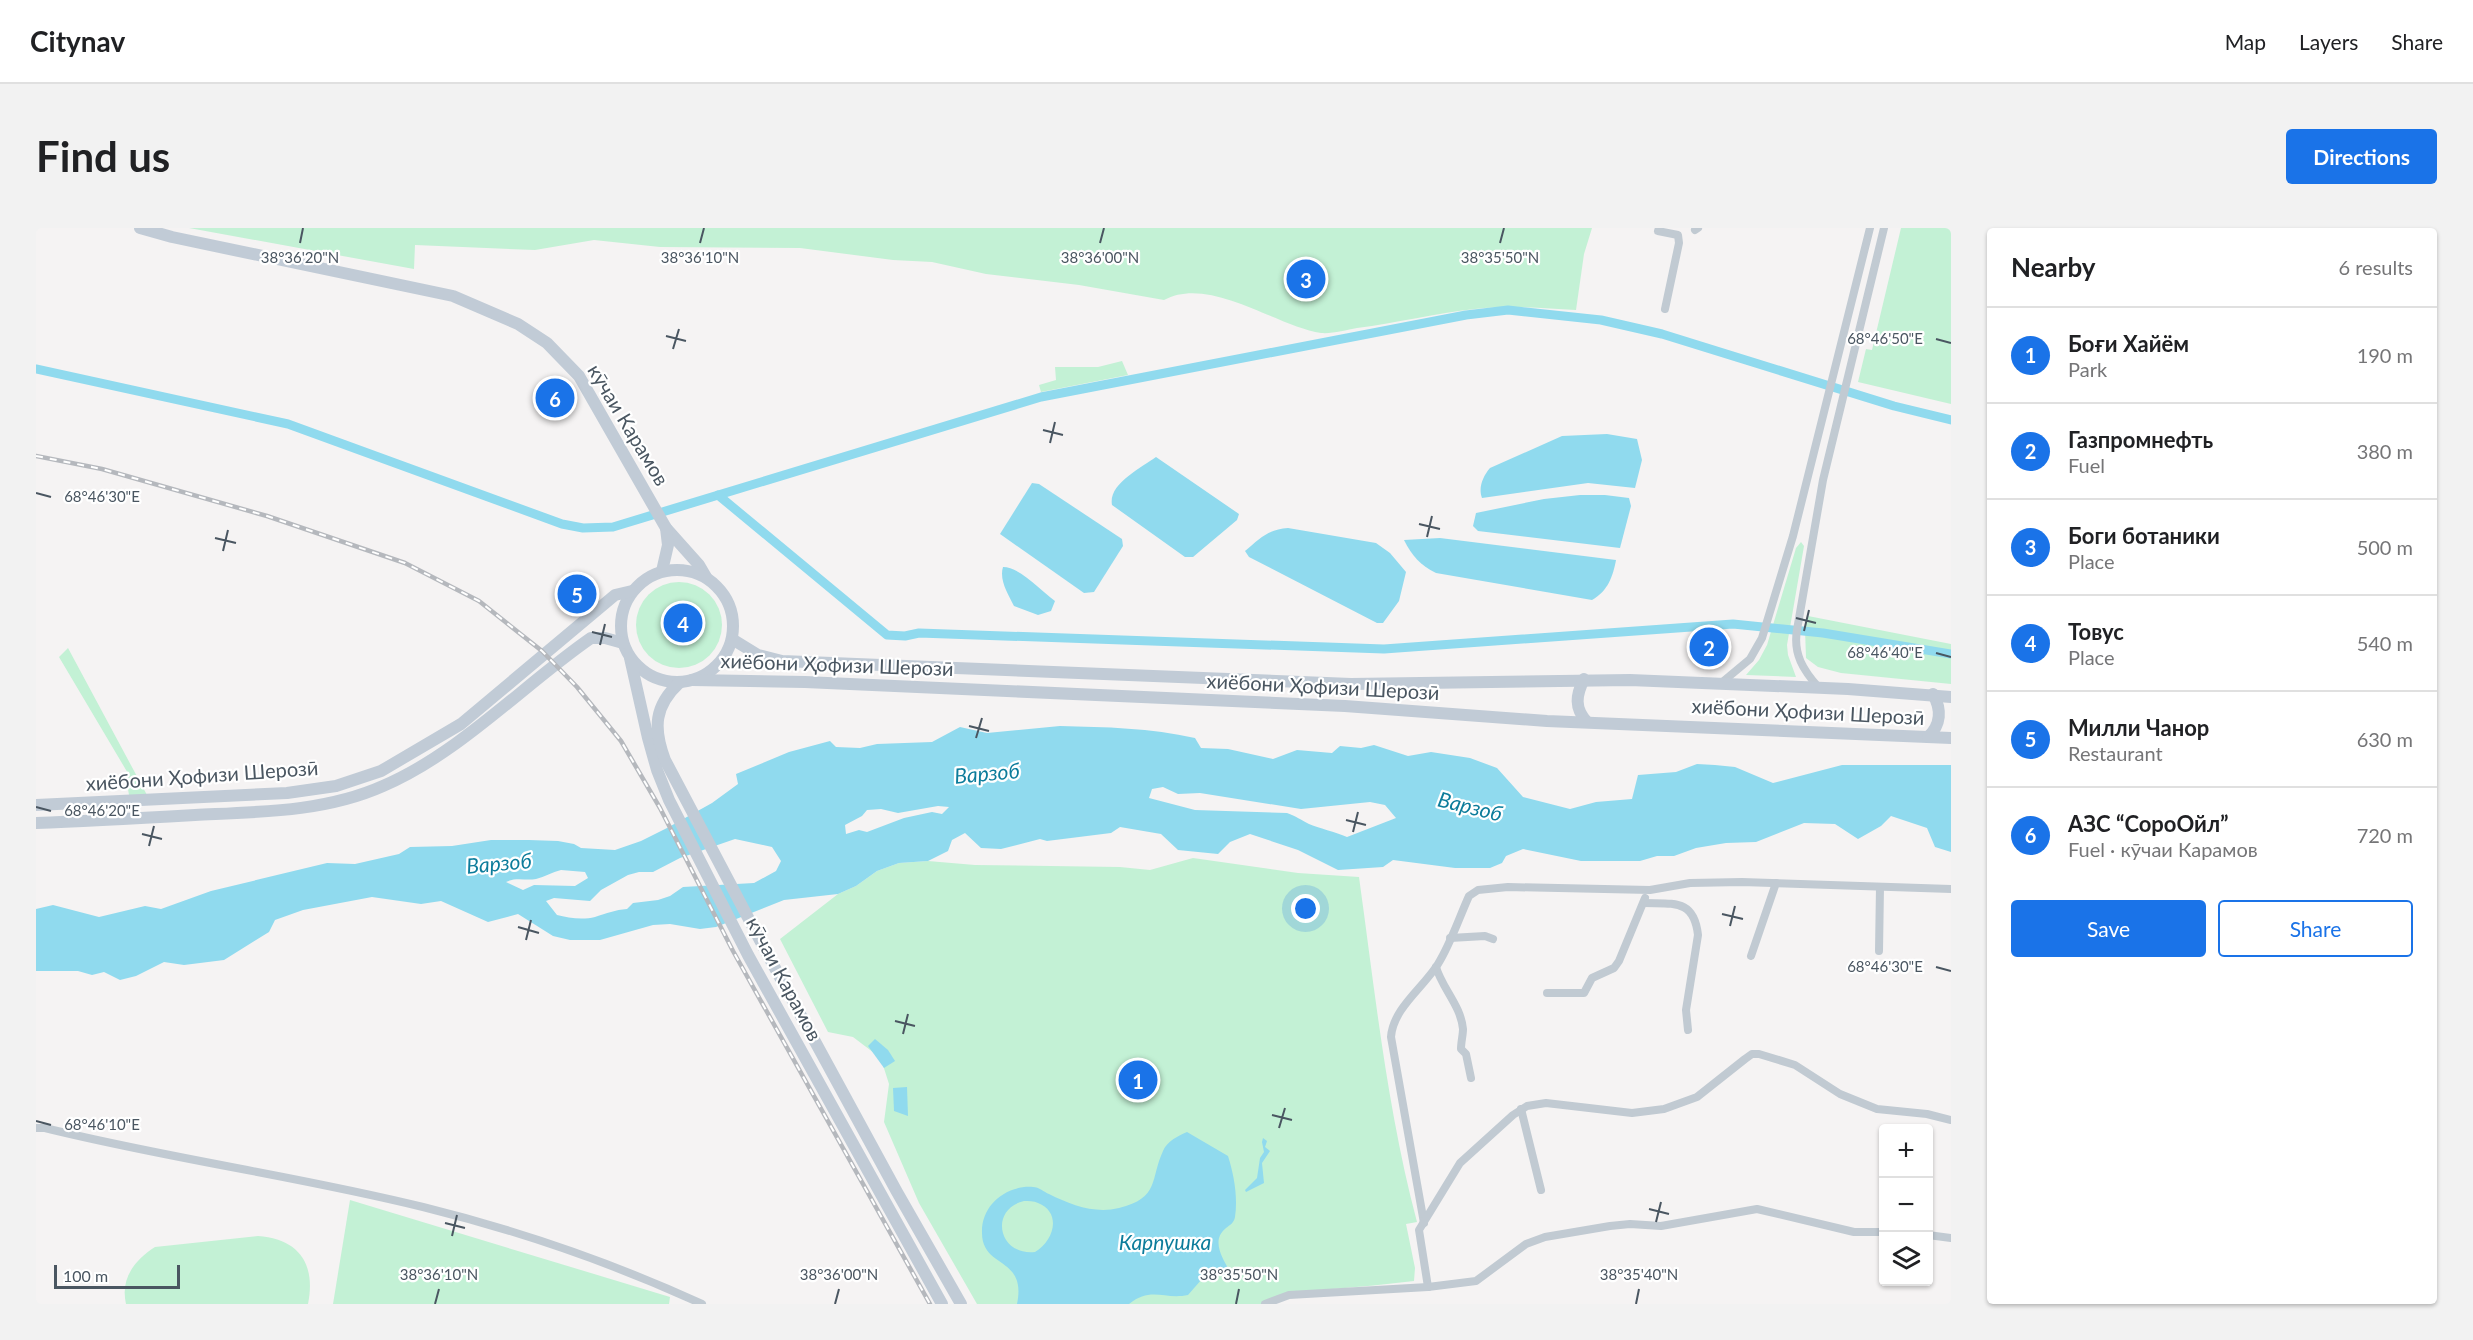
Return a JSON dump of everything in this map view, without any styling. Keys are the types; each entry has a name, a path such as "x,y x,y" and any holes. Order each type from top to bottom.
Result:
{"main road":[{"name":"кӯчаи Карамов","path":"140,228 183,240 453,296 518,324 547,343 579,376 666,528 699,565 706,577"},
{"name":"кӯчаи Карамов","path":"662,571 668,545 666,528"},
{"path":"662,571 677,569 692,571 706,577"},
{"name":"хиёбони Ҳофизи Шерозӣ","path":"662,571 650,576 632,591 622,611 621,621 623,643 630,658 644,672 661,680 828,683 1333,705 1587,722 1951,738"},
{"name":"хиёбони Ҳофизи Шерозӣ","path":"686,681 706,674 718,665 732,639 731,610 722,592 706,577"},
{"name":"хиёбони Ҳофизи Шерозӣ","path":"36,805 287,793 336,786 381,771 461,724 615,595 632,591"},
{"name":"хиёбони Ҳофизи Шерозӣ","path":"36,823 295,809 341,801 384,786 430,760 591,638 605,638 623,643"},
{"name":"хиёбони Ҳофизи Шерозӣ","path":"732,639 758,655 782,661 1351,684 1584,679 1819,688 1951,697"},
{"name":"кӯчаи Карамов","path":"630,658 648,738 669,800 748,955 942,1304"},
{"path":"1584,679 1578,693 1577,703 1579,712 1587,722"},
{"name":"кӯчаи Карамов","path":"686,681 666,697 658,716 656,727 665,760 763,946 961,1304"},
{"path":"1928,737 1936,728 1939,716 1938,705 1933,694"},
{"path":"248,795 248,812"}],"street":[{"path":"1720,684 1737,672 1757,650 1793,536 1870,228"},
{"path":"1819,688 1801,666 1795,644 1811,540 1837,417 1884,228"},
{"path":"1659,229 1678,235 1679,243 1665,309"},
{"path":"1793,536 1804,536 1811,540"},
{"path":"1751,956 1776,883"},
{"path":"1424,1223 1391,1037 1392,1029 1405,1007 1436,967 1469,896 1478,890 1526,887 1645,890 1690,884 1776,883 1951,890"},
{"path":"1879,951 1880,887"},
{"path":"1547,993 1584,993 1592,978 1614,968 1644,903 1645,890"},
{"path":"1644,903 1686,906 1697,928 1686,1010 1688,1030"},
{"path":"1450,938 1485,936 1493,939"},
{"path":"1436,967 1439,977 1452,998 1463,1030 1461,1048 1466,1054 1471,1078"},
{"path":"1428,1287 1419,1230 1460,1163 1521,1109 1536,1103 1632,1113 1664,1109 1697,1097 1752,1054 1759,1054 1795,1065 1840,1094 1877,1109 1927,1114 1951,1120"},
{"path":"1521,1109 1541,1190"},
{"path":"36,1128 45,1128 425,1208 493,1227 649,1280 702,1304"},
{"path":"1265,1304 1289,1295 1428,1287 1476,1281 1518,1249 1545,1237 1610,1226 1630,1224 1661,1226 1758,1209 1854,1232 1879,1232"},
{"path":"1933,1236 1951,1238"}],"green space":[{"path":"189,228 1592,228 1584,254 1576,310 1526,307 1488,308 1321,333 1303,329 1242,304 1201,294 1182,294 1164,300 1079,285 986,274 932,262 893,260 800,248 660,247 594,240 535,250 415,245 414,269"},
{"path":"1901,228 1951,228 1951,404 1858,382 1866,349 1872,350"},
{"path":"1122,361 1128,375 1041,392 1039,385 1056,380 1055,367 1098,367"},
{"path":"1801,542 1804,546 1787,645 1796,677 1746,675 1759,660 1767,645 1796,548"},
{"path":"679,582 703,589 715,601 722,625 715,649 703,661 679,668 655,661 643,649 636,625 643,601 655,589"},
{"path":"1808,616 1951,644 1951,684 1841,673 1818,667 1806,658 1805,629"},
{"path":"68,648 147,795 129,795 126,777 129,775 59,657"},
{"path":"1193,858 1298,873 1359,877 1390,1094 1417,1222 1406,1224 1415,1268 1414,1281 1296,1292 1270,1299 1261,1304 977,1304 919,1203 884,1122 889,1084 882,1062 878,1056 853,1037 828,1032 780,939 838,894 856,886 877,871 899,863 928,861 975,865 1120,867 1150,870"},
{"path":"350,1200 670,1297 669,1304 333,1304"},
{"path":"258,1236 284,1242 301,1256 307,1266 309,1277 308,1304 126,1304 127,1278 135,1264 155,1247"}],"water":[{"path":"1607,434 1637,439 1642,460 1635,488 1588,483 1482,498 1482,482 1490,468 1562,436"},
{"path":"1156,457 1239,514 1237,520 1193,557 1185,557 1112,505 1112,497 1120,483"},
{"path":"1032,483 1039,484 1122,539 1123,546 1094,592 1084,593 1000,534"},
{"path":"1580,495 1629,498 1631,506 1620,548 1478,531 1473,526 1476,513 1544,499"},
{"path":"1288,528 1376,543 1390,553 1406,572 1399,601 1383,623 1377,623 1249,557 1245,551 1270,532"},
{"path":"1440,538 1616,560 1609,583 1592,600 1436,573 1417,560 1404,540"},
{"path":"1003,567 1023,575 1055,601 1051,611 1038,615 1014,606 1003,582"},
{"name":"Варзоб","path":"1060,726 1145,730 1195,738 1201,748 1228,749 1273,759 1297,750 1332,753 1340,746 1361,748 1374,745 1408,756 1431,752 1470,758 1497,768 1523,797 1570,809 1596,802 1632,799 1638,775 1676,772 1697,764 1735,767 1773,783 1842,765 1951,765 1951,852 1935,847 1927,828 1891,816 1881,826 1858,839 1835,824 1804,823 1756,842 1726,843 1696,848 1674,856 1657,856 1640,861 1581,861 1523,849 1506,856 1502,863 1490,868 1455,868 1393,860 1383,867 1338,870 1298,850 1250,834 1230,842 1218,854 1178,850 1161,834 1120,827 1111,833 1047,841 1040,839 1001,849 981,848 965,833 952,840 948,851 928,861 899,863 877,871 856,886 838,894 784,900 716,927 700,929 670,924 653,925 600,940 570,940 553,936 518,914 488,922 441,901 421,904 372,897 303,910 275,920 269,932 224,960 184,965 164,962 136,976 120,980 104,972 92,975 78,971 36,971 36,909 53,905 99,917 145,906 161,909 211,891 327,863 355,864 399,854 410,847 452,846 491,840 529,840 558,841 581,848 615,850 641,841 712,803 738,784 736,774 789,752 830,741 836,747 860,748 877,744 932,742 960,727 987,733","holes":["1163,787 1178,794 1200,793 1301,809 1370,802 1385,805 1396,818 1347,837 1309,824 1287,813 1195,810 1149,798 1152,789","938,806 949,807 942,814 932,812 904,818 867,832 859,830 846,834 845,825 862,816 867,810 881,809 898,813","735,839 772,847 781,861 776,871 754,883 683,887 670,896 633,903 627,909 590,918 557,915 546,901 554,898 590,901 601,890 628,875 653,872 680,858","561,870 585,872 588,878 575,886 534,885 523,890 506,882 536,879"]},
{"path":"875,1039 888,1050 895,1061 884,1068 868,1046"},
{"path":"907,1087 908,1116 894,1111 893,1088"},
{"name":"Карпушка","path":"1187,1132 1228,1156 1235,1186 1235,1217 1219,1238 1219,1249 1229,1270 1228,1274 1202,1279 1188,1295 1144,1296 1129,1304 1017,1304 1016,1278 989,1253 984,1244 983,1223 986,1214 997,1199 1014,1189 1033,1187 1066,1202 1092,1209 1110,1210 1132,1204 1148,1193 1167,1144","holes":["1024,1201 1036,1202 1046,1208 1053,1220 1053,1228 1047,1242 1035,1252 1022,1251 1013,1247 1006,1240 1002,1231 1002,1222 1006,1213 1013,1206"]},
{"path":"1263,1138 1267,1141 1265,1147 1270,1151 1262,1163 1264,1183 1246,1192 1245,1190 1257,1178 1260,1158 1264,1152"}],"waterway":[{"path":"36,369 288,424 562,524 583,528 613,527 1041,397 1466,315 1508,310 1601,320 1662,334 1894,406 1951,420"},
{"path":"718,495 887,635 905,636 919,633 1384,649 1733,624 1823,633 1951,654"}],"railway":[{"path":"36,456 102,469 267,516 405,563 479,601 542,651 577,687 621,741 660,808 733,951 930,1304"}],"place":[{"name":"Боги ботаники","path":"1306,279"},
{"name":"АЗС “СороОйл”","path":"555,398"},
{"name":"Милли Чанор","path":"577,594"},
{"name":"Товус","path":"683,623"},
{"name":"Газпромнефть","path":"1709,647"},
{"name":"Боғи Хайём","path":"1138,1080"}]}
